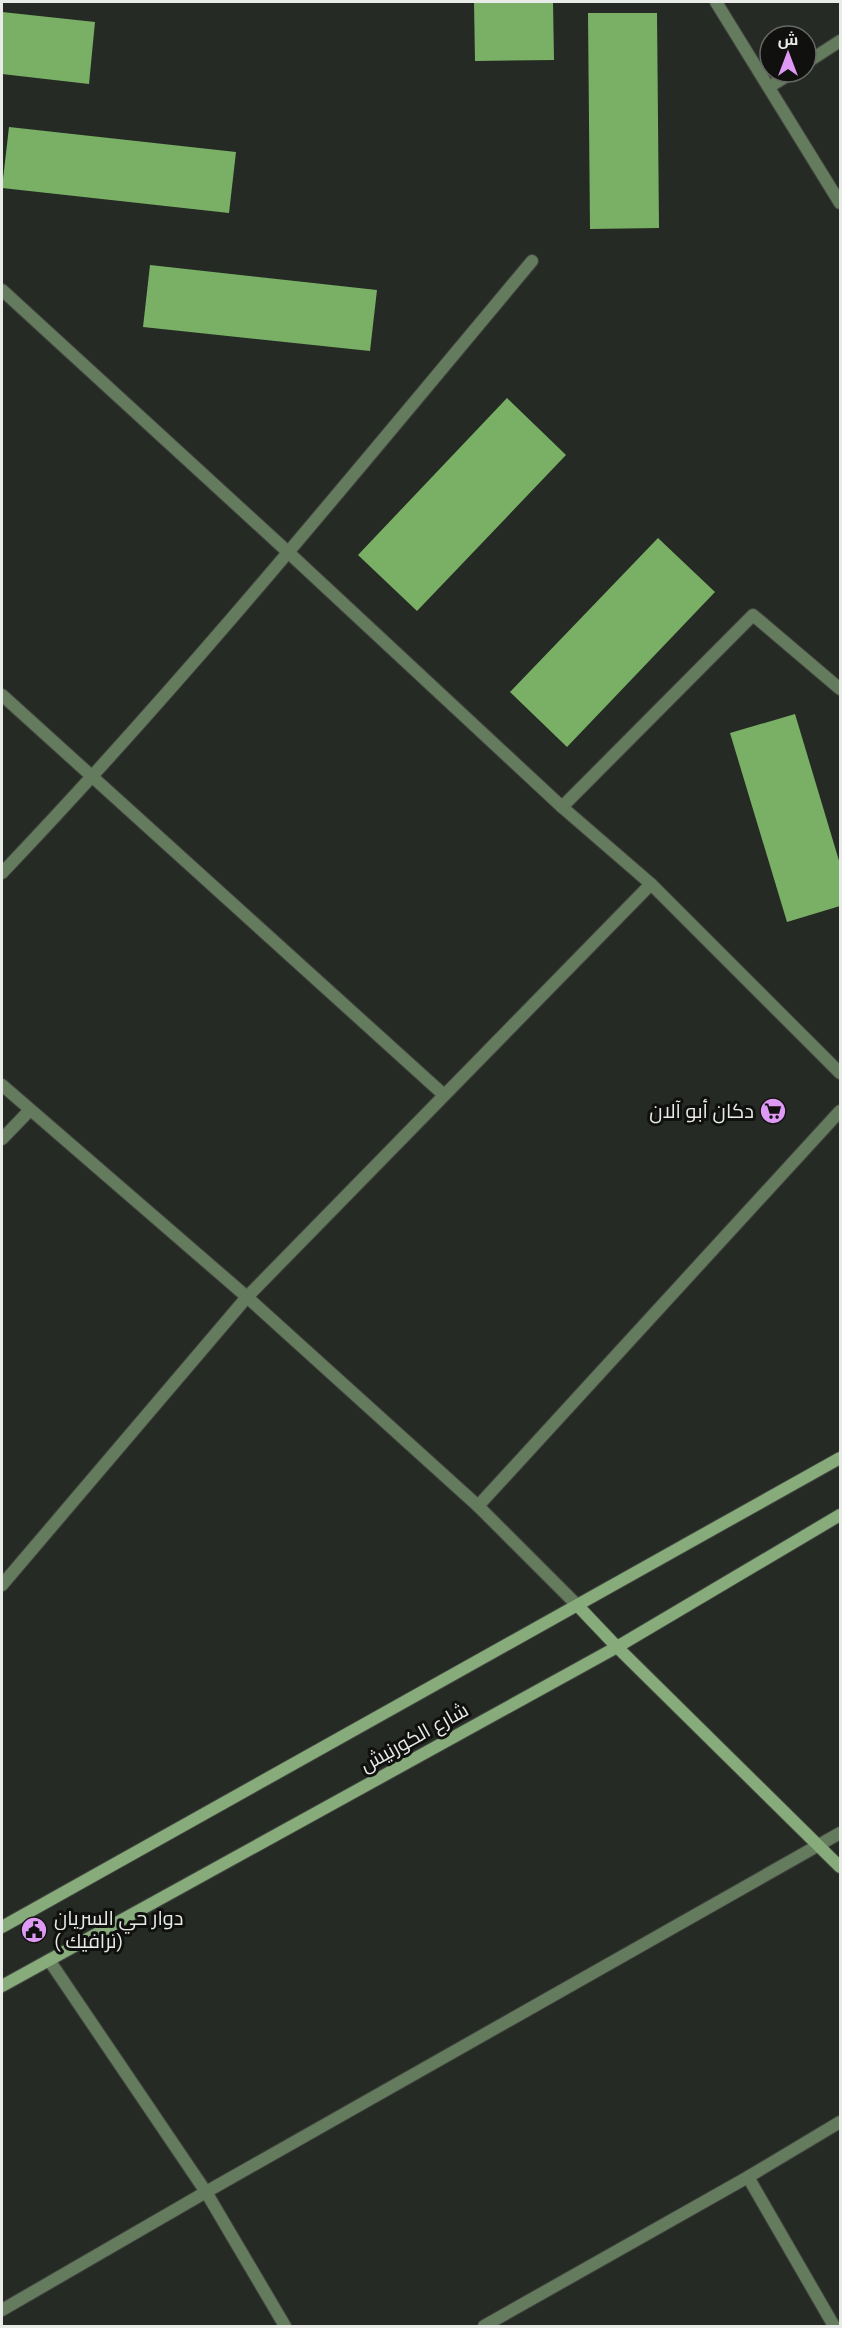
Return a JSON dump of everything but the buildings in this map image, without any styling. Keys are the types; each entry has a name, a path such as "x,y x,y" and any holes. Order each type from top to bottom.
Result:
{"street":[{"path":"716,2 840,203"},
{"path":"818,55 840,41"},
{"path":"769,87 774,84"},
{"path":"2,873 92,778 289,553 532,261"},
{"path":"2,290 562,807 651,884 840,1073"},
{"path":"562,807 753,615 840,689"},
{"path":"2,695 444,1095"},
{"path":"2,1585 247,1297 651,884"},
{"path":"2,1085 247,1297 478,1506 840,1867"},
{"path":"2,1139 30,1110"},
{"path":"478,1506 840,1111"},
{"name":"شارع الكورنيش","path":"2,1926 840,1458"},
{"name":"شارع الكورنيش","path":"2,1986 617,1647 840,1515"},
{"path":"2,2310 840,1833"},
{"path":"49,1960 206,2192 285,2326"},
{"path":"484,2326 748,2177 840,2122"},
{"path":"748,2177 834,2326"}],"place":[{"name":"دكان أبو آلان","path":"773,1111"},
{"name":"دوار حي السريان ( ترافيك)","path":"34,1930"}]}
